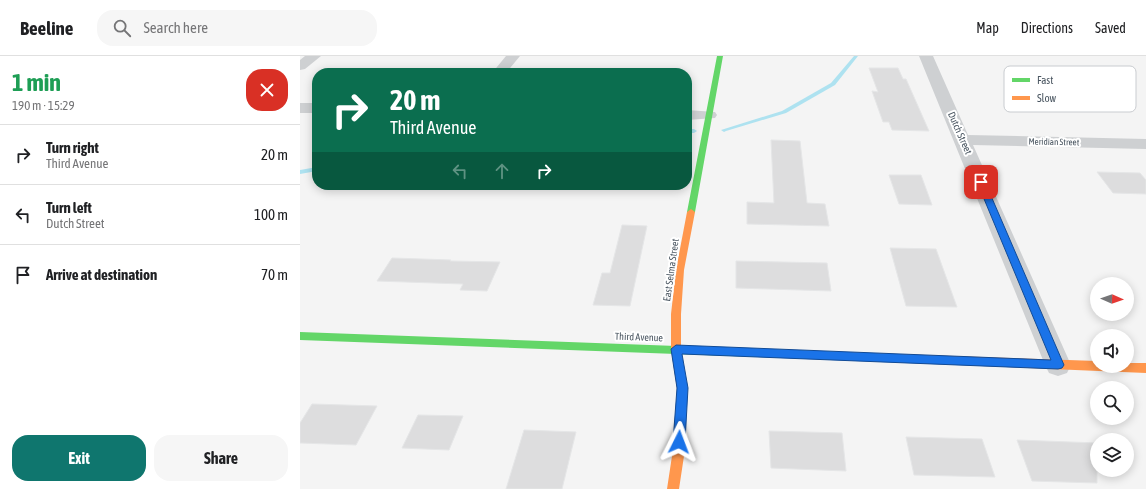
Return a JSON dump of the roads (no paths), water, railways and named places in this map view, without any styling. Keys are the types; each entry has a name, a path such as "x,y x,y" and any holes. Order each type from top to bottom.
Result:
{"street":[{"path":"300,66 314,56"},
{"path":"503,68 513,56"},
{"name":"East Selma Street","path":"673,489 678,456 682,388 676,349 676,314 680,270 720,56"},
{"name":"Dutch Street","path":"926,56 1058,365"},
{"path":"300,108 312,108"},
{"path":"692,115 709,115"},
{"name":"Meridian Street","path":"963,140 1146,144"},
{"name":"Third Avenue","path":"300,336 676,349 1146,368"}],"waterway":[{"path":"724,130 784,112 833,84 856,56"},
{"path":"300,172 312,170"}]}
